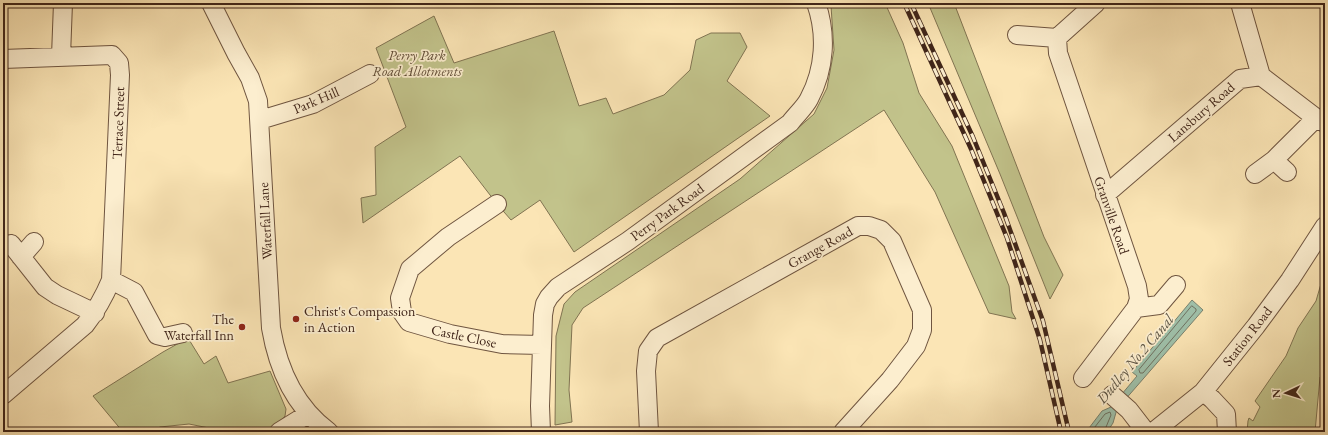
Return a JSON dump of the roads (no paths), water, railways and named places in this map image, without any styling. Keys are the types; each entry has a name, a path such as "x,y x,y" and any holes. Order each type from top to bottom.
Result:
{"street":[{"path":"61,56 63,3"},
{"name":"Waterfall Lane","path":"211,3 250,78 258,101 270,328 273,343 292,392 308,414 329,432"},
{"name":"Perry Park Road","path":"541,432 543,314 545,304 549,297 558,287 640,232 790,123 809,100 819,76 823,57 824,39 821,17 816,3"},
{"path":"1017,35 1057,38 1096,3"},
{"path":"1240,3 1261,76 1321,120 1281,166 1255,174"},
{"name":"Granville Road","path":"1057,38 1058,53 1137,286 1140,299 1136,308"},
{"name":"Terrace Street","path":"3,59 112,55 119,63 120,75 111,280 98,306 85,325 3,395"},
{"name":"Park Hill","path":"260,120 313,104 370,74"},
{"name":"Lansbury Road","path":"1106,195 1240,79 1261,76"},
{"name":"Castle Close","path":"497,204 448,237 410,269 400,298 402,312 409,322 450,334 502,344 542,344"},
{"name":"Grange Road","path":"649,432 646,371 648,351 657,338 858,226 869,226 881,230 892,241 922,310 922,330 916,346 894,374 843,432"},
{"name":"Station Road","path":"1153,432 1203,392 1290,280 1325,226"},
{"path":"34,242 16,250 46,287 57,295 98,306"},
{"path":"111,280 134,292 157,335 165,337 183,333"},
{"path":"1083,378 1136,308 1159,305 1176,285"},
{"path":"1203,392 1226,414 1227,432"},
{"path":"1112,395 1129,410 1146,432"},
{"path":"279,432 308,414"}],"water":[{"path":"1192,300 1203,310 1117,409 1113,423 1107,432 1086,432 1102,411 1111,407 1137,376 1132,372"}],"railway":[{"path":"904,3 971,149 1007,238 1040,340 1061,432"},
{"path":"911,3 973,137 1004,213 1043,321 1069,432"}],"place":[{"name":"Christ's Compassion in Action","path":"296,319"},
{"name":"The Waterfall Inn","path":"242,327"}],"park label":[{"name":"Perry Park Road Allotments","path":"417,64"}],"water label":[{"name":"Dudley No.2 Canal","path":"1135,359"}]}
